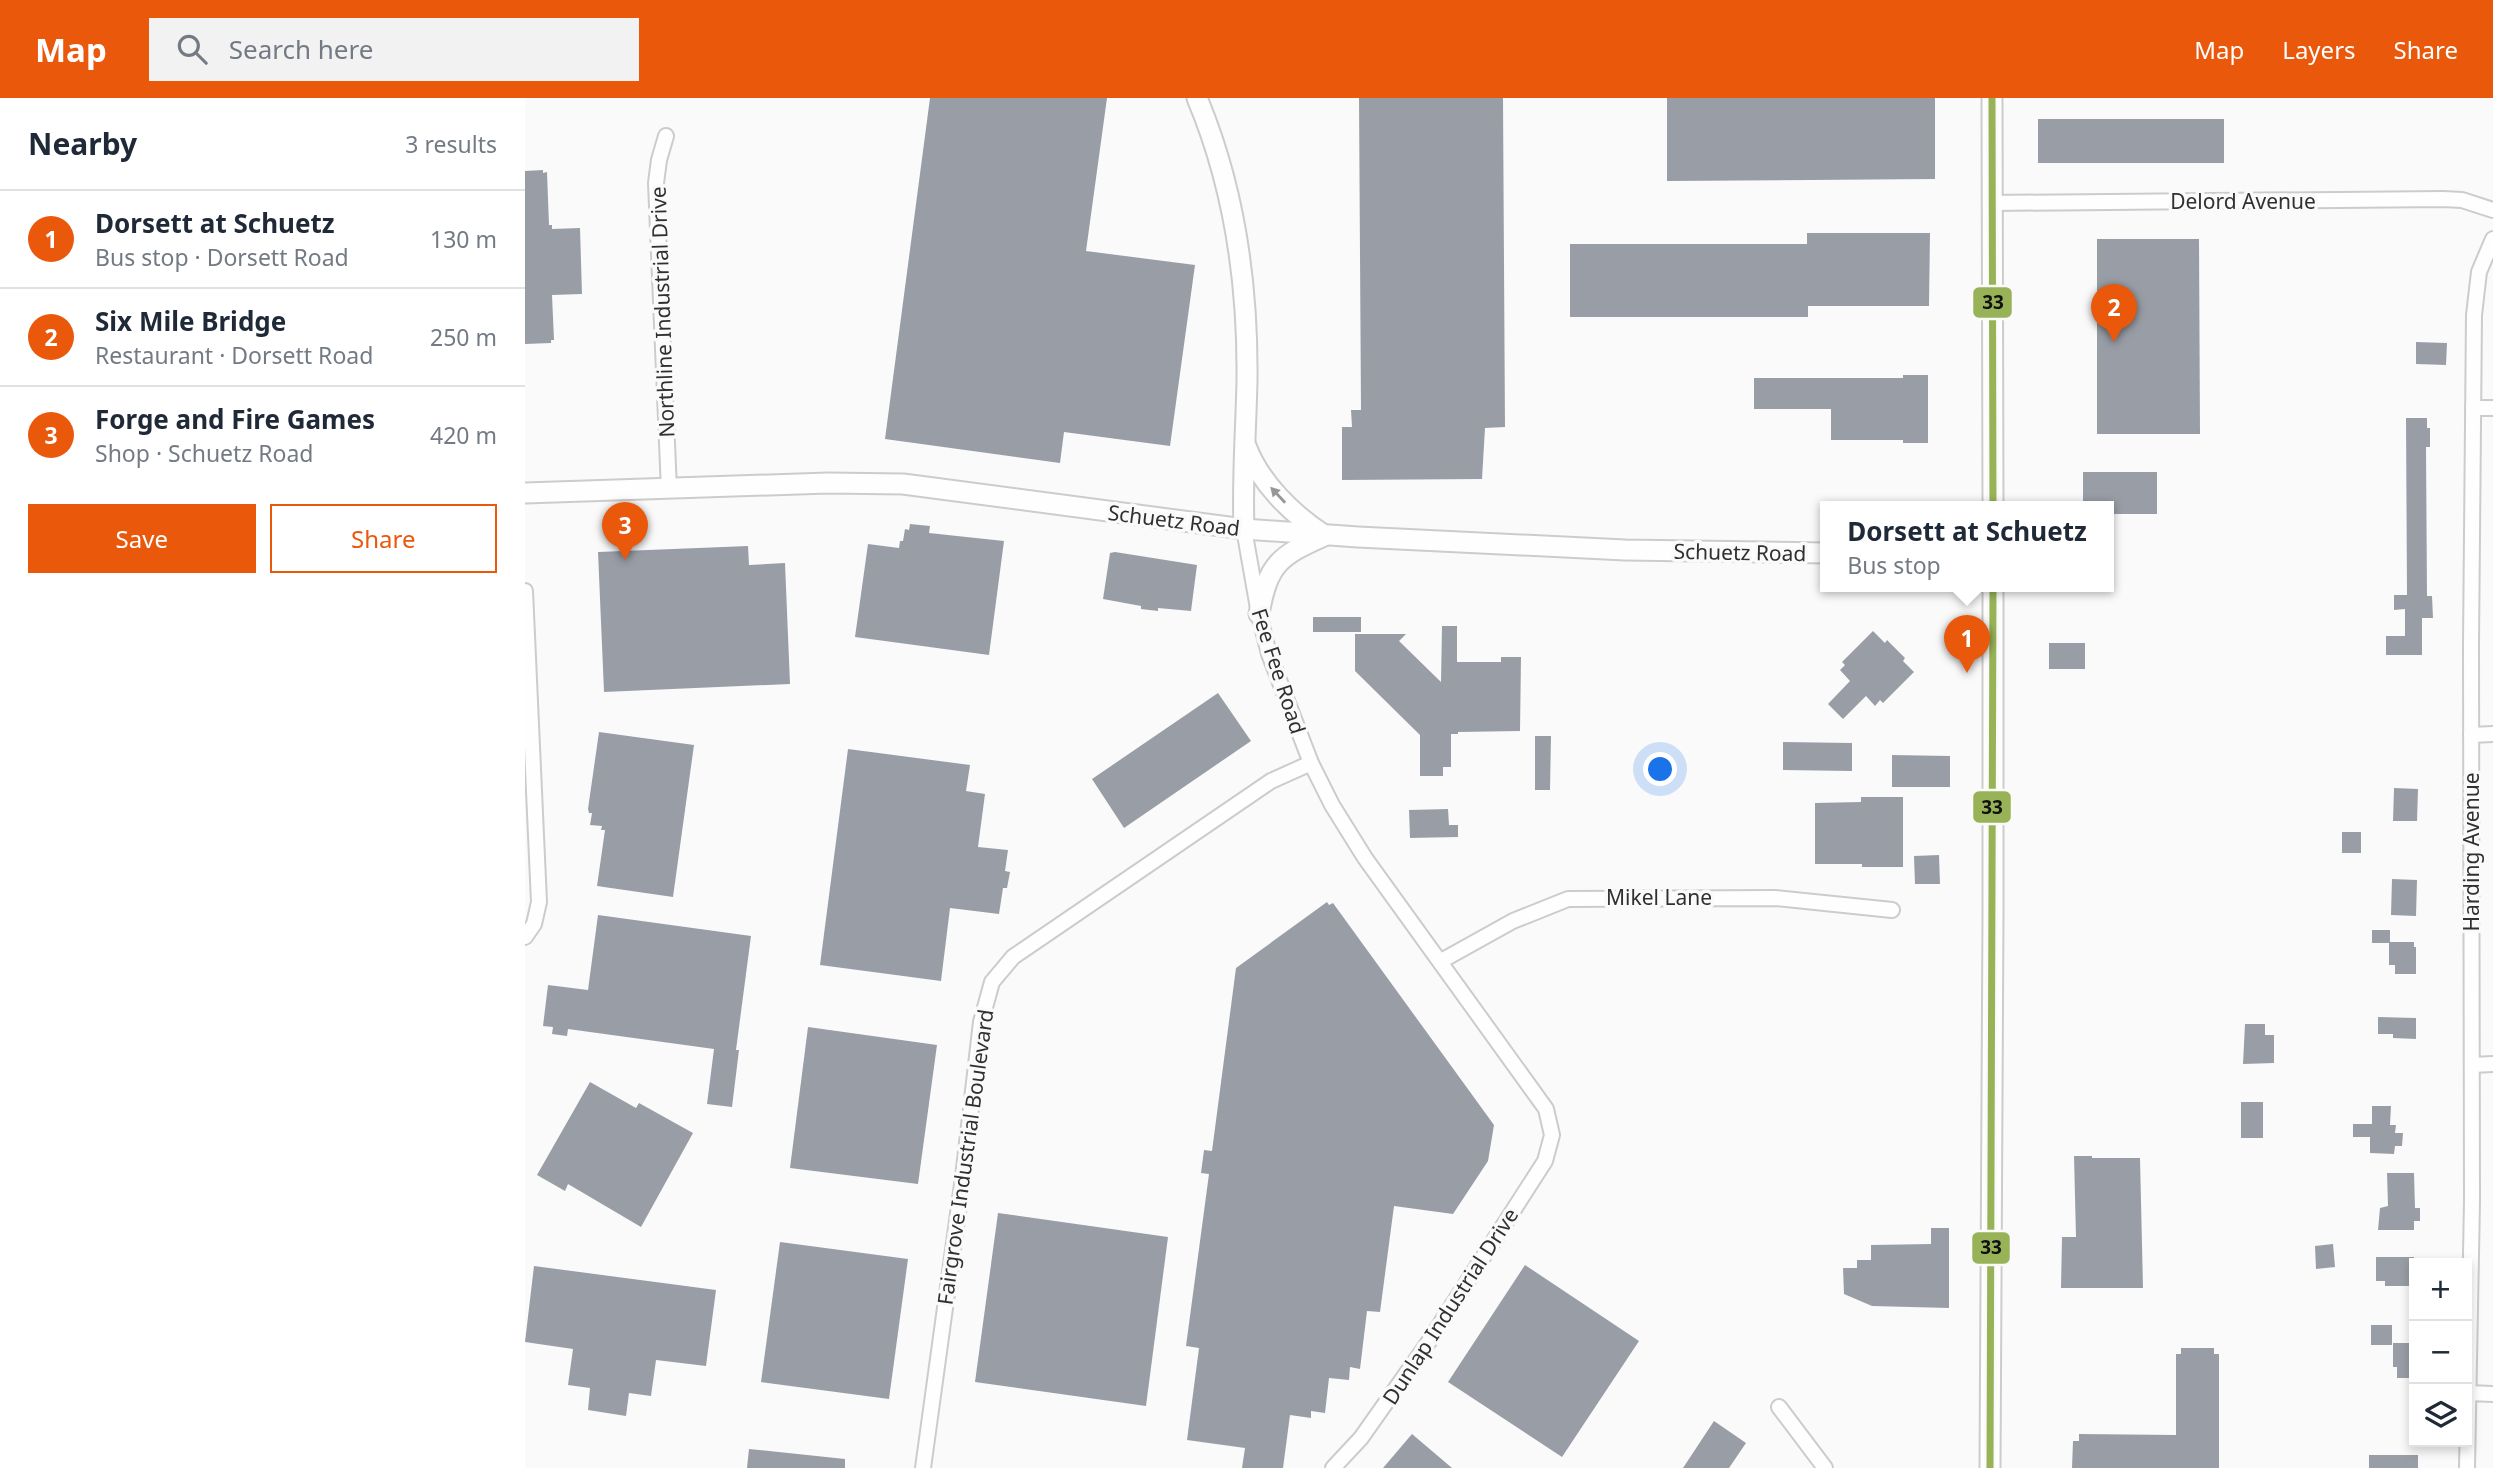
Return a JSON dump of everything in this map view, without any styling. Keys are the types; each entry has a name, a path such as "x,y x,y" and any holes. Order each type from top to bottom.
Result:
{"main road":[{"name":"Fee Fee Road","path":"1197,98 1233,215 1241,258 1246,329 1244,530"},
{"path":"1992,98 1993,501"},
{"path":"1245,443 1250,457 1272,489 1325,535"},
{"name":"Schuetz Road","path":"525,493 828,483 903,484 1244,530 1625,550 1820,553"},
{"path":"1259,614 1264,586 1276,564 1325,535"},
{"path":"1990,1468 1993,592"}],"street":[{"name":"Northline Industrial Drive","path":"666,136 656,183 669,490"},
{"name":"Delord Avenue","path":"1991,202 2443,199 2462,200 2493,210"},
{"name":"Harding Avenue","path":"2468,1384 2472,1065 2473,408 2476,289 2479,272 2493,239"},
{"path":"2473,408 2493,408"},
{"name":"Fee Fee Road","path":"1244,530 1269,654 1311,762 1332,805 1365,858 1546,1109 1552,1135"},
{"path":"525,591 539,902 534,925 525,937"},
{"path":"2471,735 2493,734"},
{"name":"Fairgrove Industrial Boulevard","path":"923,1468 963,1177 981,1022 992,982 1000,970 1023,950 1271,781 1311,762"},
{"name":"Mikel Lane","path":"1441,961 1513,921 1568,899 1775,898 1892,910"},
{"path":"2472,1065 2493,1064"},
{"name":"Dunlap Industrial Drive","path":"1333,1468 1361,1438 1428,1343 1545,1161 1552,1135"},
{"path":"2472,1393 2493,1394"},
{"path":"1779,1407 1825,1468"},
{"name":"Harding Avenue","path":"2467,1447 2467,1468"}],"building":[{"path":"930,98 1107,98 1086,251 1195,265 1170,446 1064,432 1060,463 885,439"},
{"path":"1359,98 1503,98 1505,427 1485,428 1482,479 1342,480 1342,427 1352,427 1351,410 1361,410"},
{"path":"1667,98 1935,98 1935,179 1667,181"},
{"path":"2038,119 2224,119 2224,163 2038,163"},
{"path":"543,170 543,173 547,172 549,225 552,225 552,229 580,228 582,294 552,295 554,340 551,340 551,343 525,344 525,171"},
{"path":"1807,233 1930,233 1929,306 1808,306 1808,317 1570,317 1570,244 1807,244"},
{"path":"2097,239 2199,239 2200,434 2097,434"},
{"path":"2416,342 2447,343 2446,365 2416,364"},
{"path":"1903,375 1928,375 1928,443 1903,443 1903,440 1831,440 1831,409 1754,409 1754,378 1903,378"},
{"path":"2406,418 2427,418 2427,428 2430,428 2430,447 2426,447 2427,596 2432,596 2433,618 2422,618 2422,655 2386,655 2386,636 2405,636 2405,609 2394,610 2394,595 2407,595"},
{"path":"2083,472 2157,472 2157,514 2114,514 2114,501 2083,501"},
{"path":"910,524 930,526 929,533 1004,541 989,655 855,637 868,544 899,548 905,529 909,530"},
{"path":"748,546 749,565 785,563 790,684 604,692 598,552"},
{"path":"1110,553 1197,565 1191,611 1141,609 1141,606 1103,599"},
{"path":"1313,617 1361,617 1361,632 1313,632"},
{"path":"1442,626 1457,626 1457,662 1501,662 1501,657 1521,657 1520,731 1451,734 1451,767 1443,767 1443,776 1420,776 1420,735 1355,671 1355,634 1406,634 1399,641 1441,682"},
{"path":"1873,631 1885,643 1887,640 1905,658 1903,661 1914,672 1883,703 1880,700 1875,706 1866,696 1843,719 1828,704 1850,681 1840,670 1845,665 1842,662"},
{"path":"2049,643 2085,643 2085,669 2049,669"},
{"path":"1218,693 1251,741 1124,828 1092,779"},
{"path":"599,732 694,745 673,897 597,886 605,830 601,830 602,826 590,825 592,813 589,813 588,809"},
{"path":"1535,736 1551,736 1550,790 1535,790"},
{"path":"1783,742 1852,743 1852,771 1783,770"},
{"path":"848,749 970,765 966,791 985,794 978,847 1008,850 1005,871 1010,872 1007,888 1003,888 999,914 950,908 941,981 820,965"},
{"path":"1892,755 1950,756 1950,787 1892,787"},
{"path":"2394,788 2418,789 2417,821 2393,821"},
{"path":"1861,797 1903,797 1903,867 1815,864 1815,803 1861,802"},
{"path":"1448,809 1449,825 1458,825 1458,837 1410,838 1409,810"},
{"path":"2342,832 2361,832 2361,853 2342,853"},
{"path":"1939,855 1940,884 1915,884 1914,856"},
{"path":"2392,879 2417,880 2416,916 2391,915"},
{"path":"1327,902 1329,905 1333,903 1494,1125 1488,1161 1453,1214 1394,1206 1380,1312 1367,1311 1360,1369 1350,1367 1349,1380 1329,1378 1325,1413 1311,1411 1311,1418 1290,1415 1283,1468 1242,1468 1245,1448 1187,1440 1199,1348 1186,1346 1209,1174 1201,1173 1204,1150 1212,1151 1236,968"},
{"path":"598,915 751,936 736,1050 739,1050 732,1107 707,1104 714,1049 568,1029 567,1036 552,1034 553,1027 543,1026 548,985 588,990"},
{"path":"2372,930 2390,930 2390,942 2414,942 2416,974 2395,974 2395,965 2389,965 2389,943 2372,943"},
{"path":"2378,1017 2416,1018 2416,1039 2378,1034"},
{"path":"2245,1024 2265,1024 2265,1035 2274,1035 2274,1063 2243,1064"},
{"path":"808,1027 937,1045 918,1184 790,1168"},
{"path":"590,1082 636,1108 639,1103 693,1133 641,1227 568,1184 565,1191 537,1175"},
{"path":"2241,1102 2263,1102 2263,1138 2241,1138"},
{"path":"2372,1106 2391,1106 2390,1125 2396,1125 2395,1133 2403,1133 2402,1146 2395,1146 2394,1154 2370,1153 2370,1137 2353,1137 2353,1124 2372,1124"},
{"path":"2074,1156 2140,1158 2143,1288 2061,1288 2062,1237 2076,1237"},
{"path":"2387,1173 2414,1173 2415,1208 2420,1208 2420,1221 2414,1221 2414,1230 2378,1230 2380,1208 2388,1206"},
{"path":"998,1213 1168,1237 1146,1406 975,1382"},
{"path":"1931,1228 1949,1228 1949,1308 1872,1306 1844,1294 1843,1268 1857,1268 1857,1260 1871,1260 1871,1245 1931,1244"},
{"path":"780,1242 908,1259 889,1399 761,1382"},
{"path":"2333,1244 2335,1267 2316,1269 2315,1246"},
{"path":"2376,1257 2414,1257 2409,1258 2409,1286 2385,1286 2385,1281 2376,1281"},
{"path":"1525,1265 1639,1341 1562,1457 1448,1382"},
{"path":"534,1266 716,1290 706,1366 656,1360 651,1396 629,1393 626,1416 588,1410 590,1388 568,1385 573,1349 525,1342"},
{"path":"2371,1325 2392,1325 2392,1345 2371,1345"},
{"path":"2393,1343 2409,1343 2409,1378 2397,1378 2397,1367 2393,1367"},
{"path":"2181,1348 2214,1348 2214,1354 2219,1354 2219,1468 2072,1468 2073,1441 2079,1441 2079,1434 2176,1435 2176,1354 2181,1354"},
{"path":"1714,1421 1746,1443 1729,1468 1683,1468"},
{"path":"1412,1434 1452,1468 1383,1468"},
{"path":"749,1449 845,1459 845,1468 747,1468"},
{"path":"2369,1455 2418,1455 2418,1468 2369,1468"}],"transit line":[{"name":"33","path":"1992,98 1993,501"},
{"name":"33","path":"1990,1468 1993,592"}],"place":[{"name":"Six Mile Bridge","path":"2114,342"},
{"name":"Forge and Fire Games","path":"625,560"},
{"name":"Dorsett at Schuetz","path":"1967,673"}]}
